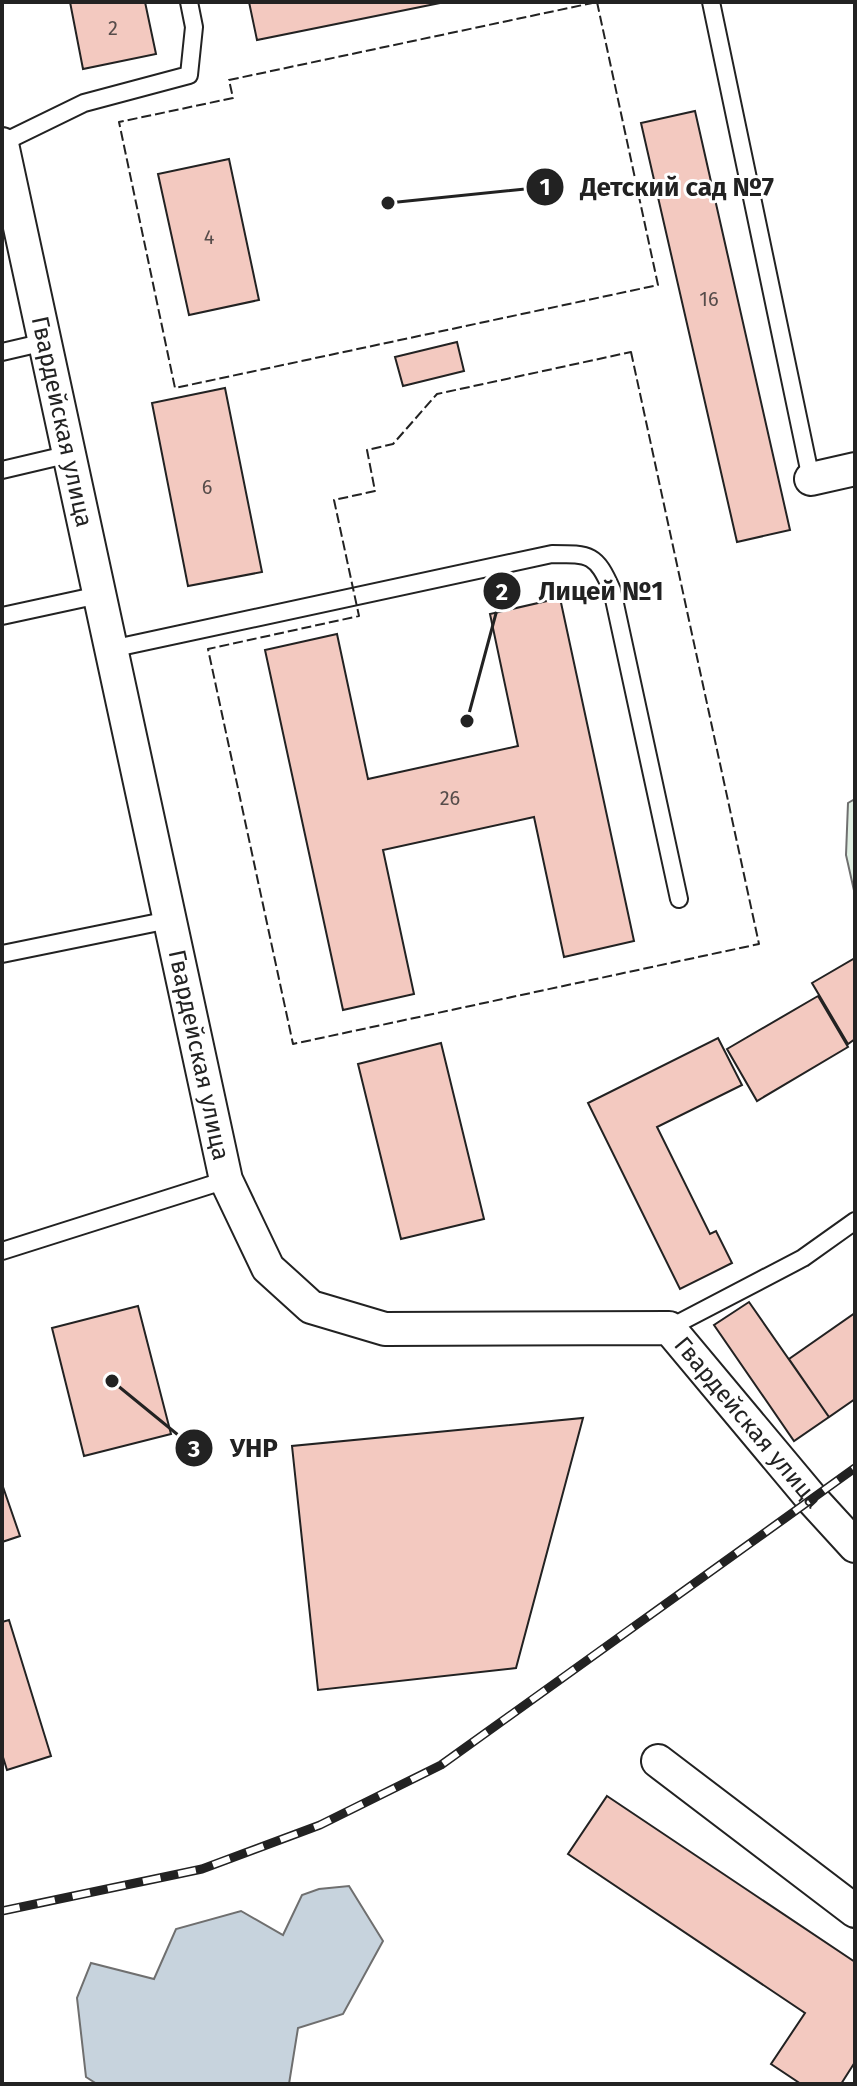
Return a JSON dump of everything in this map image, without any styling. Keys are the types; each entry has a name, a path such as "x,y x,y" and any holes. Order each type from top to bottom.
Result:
{"street":[{"name":"Гвардейская улица","path":"2,144 226,1180 268,1268 311,1307 385,1329 669,1328 855,1546"},
{"path":"811,479 855,469"},
{"path":"658,1761 855,1910"}],"lane":[{"path":"2,144 84,103 189,75 194,27 189,2"},
{"path":"711,2 811,479"},
{"path":"2,352 45,342"},
{"path":"2,470 70,454"},
{"path":"111,649 552,554 583,554 602,566 612,590 679,899"},
{"path":"2,616 99,595"},
{"path":"2,954 169,920"},
{"path":"2,1251 226,1180"},
{"path":"669,1328 803,1258 855,1221"}],"green space":[{"path":"855,799 855,895 846,855 848,803"}],"shaded area":[{"path":"349,1886 383,1941 343,2014 298,2028 289,2084 97,2084 86,2077 77,1998 91,1963 154,1979 176,1929 241,1911 283,1935 302,1895 319,1889"}],"building":[{"path":"70,2 145,2 156,54 83,69"},
{"path":"249,2 445,2 257,40"},
{"path":"695,111 790,530 737,542 641,123"},
{"path":"229,159 259,300 189,315 158,174"},
{"path":"457,342 464,371 403,386 395,357"},
{"path":"225,388 262,572 188,586 152,403"},
{"path":"560,598 634,941 564,957 534,817 383,850 414,994 343,1010 265,650 337,634 368,779 518,746 490,614"},
{"path":"855,958 855,1039 848,1044 812,983"},
{"path":"818,996 848,1047 757,1101 727,1049"},
{"path":"718,1038 742,1085 657,1127 710,1234 716,1231 732,1263 680,1289 588,1103"},
{"path":"441,1043 484,1219 401,1239 358,1064"},
{"path":"749,1302 829,1417 794,1441 714,1325"},
{"path":"138,1306 171,1434 84,1456 52,1328"},
{"path":"855,1313 855,1399 829,1417 789,1359"},
{"path":"583,1418 516,1668 318,1690 292,1446"},
{"path":"2,1484 20,1536 2,1542"},
{"path":"9,1620 51,1756 7,1770 2,1754 2,1622"},
{"path":"607,1796 855,1962 855,2062 841,2084 801,2084 771,2064 805,2013 568,1854"}],"railway":[{"path":"2,1911 202,1869 320,1825 441,1765 855,1468"}],"fence":[{"path":"597,2 658,285 175,388 119,122 233,98 229,80 597,2"},
{"path":"631,352 759,944 293,1044 208,649 359,616 334,500 375,491 367,450 393,444 437,394 631,352"}],"place":[{"name":"Детский сад №7","path":"388,203"},
{"name":"Лицей №1","path":"467,721"},
{"name":"УНР","path":"112,1381"}]}
